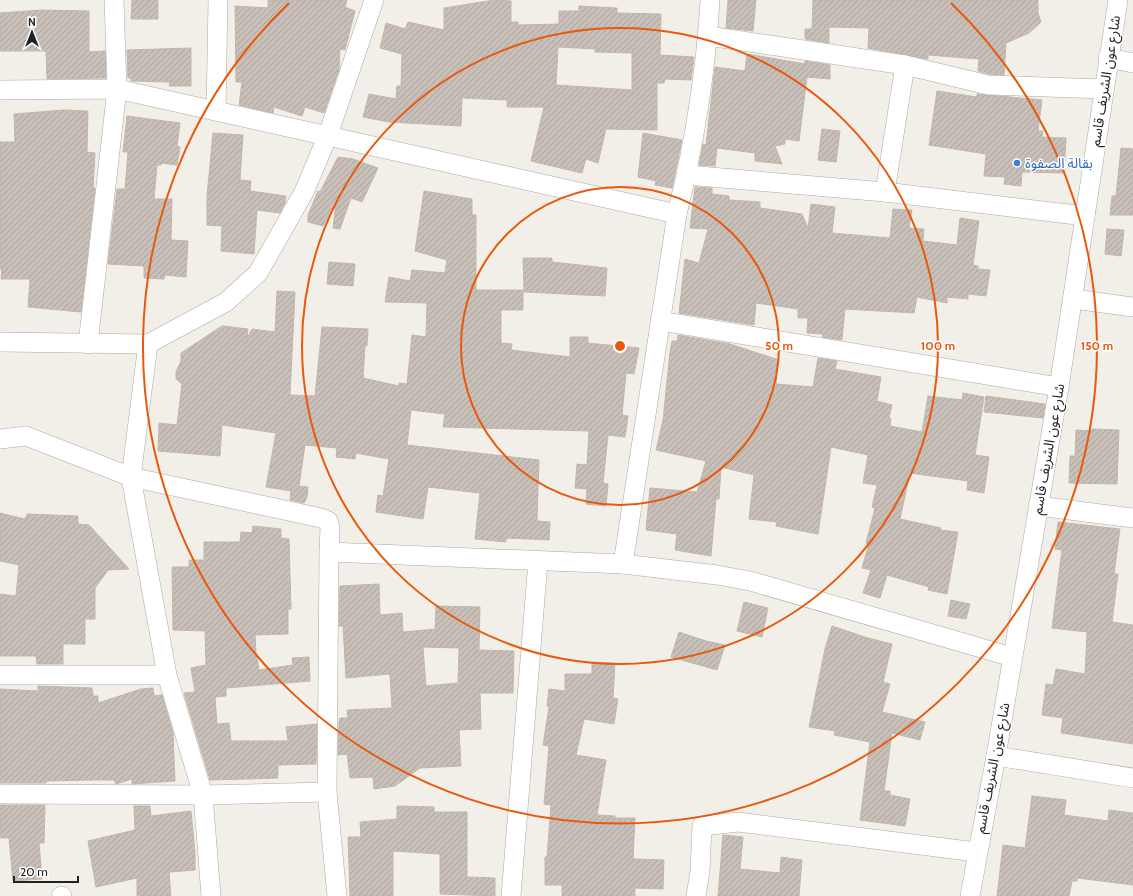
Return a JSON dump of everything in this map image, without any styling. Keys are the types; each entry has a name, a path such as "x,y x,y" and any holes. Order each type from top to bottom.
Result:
{"street":[{"path":"88,344 117,89 114,0"},
{"path":"216,112 218,0"},
{"path":"0,342 148,344 226,302 258,273 304,192 328,135 374,0"},
{"path":"623,564 677,214 687,175 708,36 710,0"},
{"name":"شارع عون الشريف قاسم","path":"970,896 976,852 996,756 1074,300 1108,58 1118,0"},
{"path":"708,36 905,65 988,85 1104,89"},
{"path":"1108,58 1133,62"},
{"path":"885,192 905,65"},
{"path":"0,90 117,89 677,214"},
{"path":"687,175 885,192 1085,216"},
{"path":"1074,300 1133,307"},
{"path":"660,321 1059,387"},
{"path":"148,344 131,477 167,675 203,795 211,896"},
{"path":"0,439 26,436 131,477 321,518 328,521 330,528 327,792 337,896"},
{"path":"1038,506 1133,518"},
{"path":"329,552 623,564 717,575 750,582 1012,657"},
{"path":"511,896 538,561"},
{"path":"0,675 167,675"},
{"path":"996,756 1133,778"},
{"path":"0,794 203,795 327,792"},
{"path":"696,896 700,871 702,826 738,822 976,852"}],"building":[{"path":"132,0 158,0 158,19 131,19"},
{"path":"268,0 347,0 345,7 355,11 345,50 340,49 339,70 324,113 305,107 302,116 274,107 273,113 239,105 242,82 236,82 235,6 268,8"},
{"path":"494,0 511,1 511,22 518,22 518,25 559,24 559,11 579,11 579,6 617,8 617,13 661,14 660,55 694,57 691,80 665,79 664,83 657,83 657,130 606,129 598,163 586,159 582,173 531,161 544,107 507,107 507,100 462,98 461,126 389,122 363,117 369,94 396,99 397,86 401,86 402,54 380,48 386,23 405,29 408,22 444,30 444,8","holes":["558,47 595,49 595,52 632,53 632,90 556,85"]},
{"path":"728,0 756,0 753,31 726,28"},
{"path":"813,0 1038,0 1038,13 1041,22 1029,33 1006,43 1004,75 989,74 978,71 979,59 928,55 928,59 868,48 869,28 829,27 829,43 805,39 805,29 812,29"},
{"path":"41,10 89,11 89,52 105,51 106,78 47,79 46,51 0,51 0,13"},
{"path":"191,48 191,86 169,86 170,82 131,81 131,78 128,78 127,50"},
{"path":"747,54 805,64 805,61 830,65 830,79 807,77 799,141 785,139 785,144 775,146 782,164 755,161 755,153 717,148 715,166 699,165 703,144 706,145 715,67 745,71"},
{"path":"937,91 977,97 977,94 1042,100 1038,131 1043,131 1042,137 1066,138 1064,173 1022,172 1021,186 1004,184 1005,177 984,176 986,154 929,145"},
{"path":"64,110 88,111 87,152 95,153 93,188 95,188 81,312 28,307 30,279 1,279 2,269 0,269 0,142 15,142 14,114"},
{"path":"127,116 180,123 177,146 180,147 177,165 161,163 161,165 157,165 154,199 172,199 171,240 188,241 186,277 165,275 164,279 144,278 144,266 108,264 117,189 125,189 128,152 123,152"},
{"path":"822,129 840,131 836,162 818,160"},
{"path":"213,133 243,135 240,180 251,181 250,191 286,196 285,203 280,213 257,210 254,254 221,251 222,226 207,225 207,196"},
{"path":"643,133 682,140 672,188 655,185 656,181 638,177"},
{"path":"1121,148 1133,149 1133,215 1110,215 1112,196 1116,196"},
{"path":"338,157 353,159 378,168 362,202 351,198 340,229 333,228 336,202 323,226 308,222 308,215 318,191 320,192"},
{"path":"695,187 712,188 712,194 729,196 729,200 760,202 760,208 802,214 808,228 811,204 835,207 832,233 890,238 893,209 912,210 909,228 924,229 923,241 957,245 960,218 979,221 973,265 978,266 978,269 990,270 986,296 968,294 968,299 947,297 947,303 917,297 914,313 845,309 841,340 822,337 823,334 807,333 808,318 798,318 798,309 756,303 754,325 679,313 685,259 699,263 708,229 690,228"},
{"path":"424,191 472,199 472,215 476,215 476,290 523,290 523,310 501,310 501,343 512,344 511,350 570,357 570,337 588,337 588,343 639,348 634,374 626,373 622,415 628,416 625,437 608,435 603,483 608,484 606,506 586,504 587,489 575,488 577,464 587,465 589,431 443,427 445,414 411,410 407,445 539,460 537,521 550,522 549,540 506,538 506,542 475,539 480,493 428,487 423,519 376,512 378,495 383,496 389,459 356,453 355,459 336,457 337,448 305,445 299,486 308,487 307,497 304,503 290,500 291,491 266,487 276,433 222,425 220,456 158,451 159,423 177,425 182,384 176,379 176,372 181,361 181,353 222,326 248,329 247,338 252,329 275,332 277,291 295,292 290,395 315,396 322,327 368,329 367,346 365,346 363,378 399,386 399,383 407,384 412,335 426,337 427,303 385,302 389,277 410,281 412,270 445,273 447,260 415,251"},
{"path":"1107,229 1124,230 1121,256 1105,254"},
{"path":"523,258 552,258 552,262 607,268 605,296 524,292"},
{"path":"329,262 355,264 353,286 327,284"},
{"path":"678,335 730,344 779,360 774,377 777,378 776,384 813,387 818,358 837,361 835,369 881,377 877,401 892,405 889,418 891,419 890,426 922,432 928,396 962,400 963,393 984,397 975,455 989,457 984,493 967,490 968,481 910,473 900,519 941,528 940,530 958,532 947,594 928,590 929,587 887,575 880,598 863,593 871,570 862,568 869,544 866,543 875,508 872,507 877,485 863,483 868,455 831,447 818,534 776,526 777,522 749,519 754,475 721,467 719,499 716,499 711,556 675,550 677,534 646,530 650,488 697,492 706,461 656,450 663,420 672,341 677,341"},
{"path":"986,396 1045,404 1043,418 984,412"},
{"path":"1092,429 1119,430 1117,484 1069,483 1070,456 1075,456 1076,430 1092,431"},
{"path":"0,513 25,519 27,514 78,516 78,524 89,525 129,569 108,570 95,588 95,619 85,619 85,644 63,644 63,664 37,664 36,656 0,656 0,594 16,596 19,565 0,561"},
{"path":"1058,522 1120,529 1114,574 1118,574 1112,622 1133,625 1133,744 1061,733 1063,718 1042,715 1046,684 1053,685 1056,669 1085,674 1087,632 1052,628 1062,550 1055,549"},
{"path":"253,526 281,529 281,538 289,539 291,609 288,609 288,634 255,635 259,670 293,665 292,658 309,657 310,681 226,688 226,696 215,697 217,724 229,723 231,741 288,741 286,727 317,724 316,764 278,765 278,778 210,780 184,693 195,692 191,668 206,665 205,631 173,630 172,567 189,567 189,560 204,560 204,542 240,542 241,532 252,533"},
{"path":"379,584 380,615 402,613 403,632 435,629 436,606 480,607 479,650 514,651 513,693 480,693 481,729 459,730 461,766 420,768 395,786 374,789 373,777 350,778 347,754 338,755 340,718 348,718 347,710 392,708 390,674 346,678 343,626 339,626 340,586","holes":["423,647 459,648 458,683 426,686"]},
{"path":"951,600 970,604 966,619 948,616"},
{"path":"744,602 768,608 762,637 737,631"},
{"path":"832,626 892,644 883,682 890,684 882,712 925,722 920,740 892,733 884,791 890,791 890,795 910,799 905,826 860,820 870,742 834,735 835,731 809,727 825,649"},
{"path":"679,632 706,641 725,645 717,670 671,657"},
{"path":"592,662 615,663 613,698 618,699 614,724 584,719 576,755 606,760 597,815 615,816 615,818 635,818 633,859 664,860 663,889 635,888 635,896 562,896 562,885 545,885 545,857 547,857 551,805 544,804 549,746 543,745 549,707 547,706 549,689 565,691 565,674 592,674"},
{"path":"38,686 92,688 93,696 98,696 98,703 141,689 153,688 154,696 162,695 173,733 175,781 132,784 132,779 116,784 114,780 46,781 46,783 0,783 0,689 38,691"},
{"path":"1032,796 1066,800 1064,815 1108,821 1109,810 1133,813 1133,885 1077,878 1077,881 1072,881 1069,896 997,896 1003,845 1025,848"},
{"path":"0,805 45,805 44,843 39,843 42,879 13,881 9,838 0,838"},
{"path":"134,806 150,806 151,816 191,811 195,870 169,872 171,896 137,896 137,878 96,887 88,841 135,830"},
{"path":"397,806 434,807 434,812 467,812 467,877 495,878 495,896 440,894 440,854 393,851 393,896 350,896 348,837 361,837 360,822 397,819"},
{"path":"723,835 743,837 740,869 780,873 781,857 802,860 799,896 718,896"}],"place":[{"name":"بقالة الصفوة","path":"1017,163"}]}
